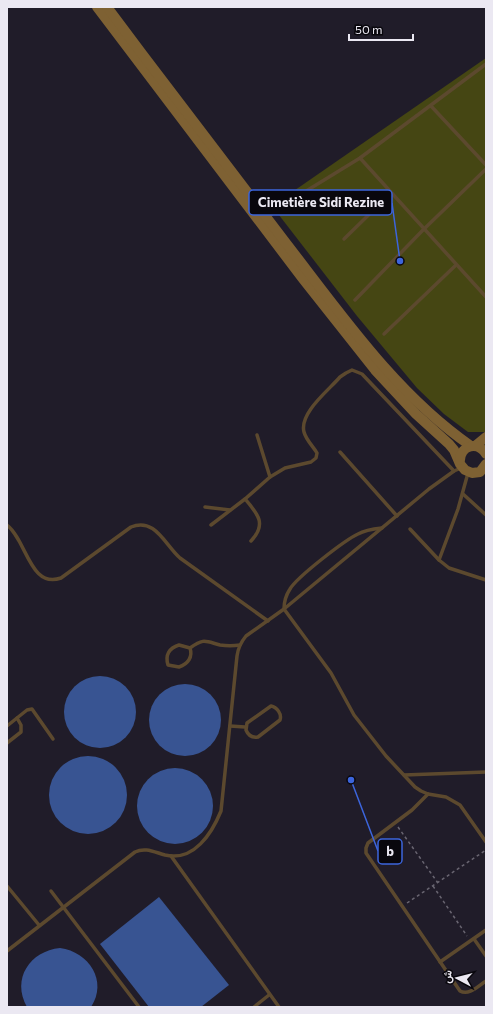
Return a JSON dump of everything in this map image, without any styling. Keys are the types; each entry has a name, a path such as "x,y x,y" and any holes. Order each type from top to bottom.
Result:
{"main road":[{"path":"97,7 303,279 367,360 411,409 449,444 461,468"},
{"path":"106,7 343,317 385,368 421,406 446,427 473,446 483,449 486,454"},
{"path":"461,468 462,452 467,447 473,446 486,437"},
{"path":"461,468 484,471"}],"lane":[{"path":"267,218 285,204 360,158 486,64"},
{"path":"431,106 486,165"},
{"path":"360,158 486,297"},
{"path":"354,300 486,169"},
{"path":"344,239 391,193"},
{"path":"384,334 456,265"},
{"path":"212,525 246,499 270,476 286,468 311,462 316,458 317,453 304,432 304,421 306,416 340,377 352,370 362,374 461,468 463,494 439,560"},
{"path":"256,435 270,476"},
{"path":"340,452 398,516"},
{"path":"7,951 135,852 143,849 171,856 180,856 188,853 207,838 216,824 221,811 237,656 240,645 246,636 284,609 429,489 461,468"},
{"path":"463,494 486,516"},
{"path":"246,499 259,518 260,526 252,541"},
{"path":"206,508 230,510"},
{"path":"7,525 20,542 35,572 42,578 52,581 61,578 131,527 141,525 151,526 170,549 180,558 268,621"},
{"path":"383,528 369,530 356,535 298,579 286,596 284,609 331,673 354,715 386,756 421,792 446,797 456,801 486,842"},
{"path":"410,529 439,560 449,568 486,580"},
{"path":"190,648 190,657 184,665 174,667 168,665 166,660 167,654 174,646 179,645 190,648 198,643 207,641 222,645 240,645"},
{"path":"270,706 275,707 280,714 278,721 258,737 252,737 249,735 245,727 247,723 270,706"},
{"path":"7,726 27,710 32,709 53,739"},
{"path":"7,743 21,732 22,725 17,718"},
{"path":"230,726 245,727"},
{"path":"404,776 486,772"},
{"path":"428,794 417,806 368,843 366,850 402,907 458,989 462,992 469,992 486,981"},
{"path":"171,856 279,1007"},
{"path":"7,886 39,925"},
{"path":"51,891 139,1007"},
{"path":"440,962 486,930"},
{"path":"474,939 486,956"},
{"path":"254,1007 269,995"}],"path":[{"path":"395,823 438,883"},
{"path":"402,907 486,850"},
{"path":"433,886 470,941"}],"shaded area":[{"path":"486,58 486,432 468,432 444,414 417,388 357,316 272,206"}],"water":[{"path":"100,676 120,682 130,692 136,712 130,732 120,742 100,748 80,742 70,732 64,712 70,692 80,682"},
{"path":"178,684 192,684 199,686 211,694 219,706 221,720 219,734 211,746 199,754 192,756 178,756 171,754 159,746 151,734 149,727 149,713 151,706 159,694 171,686"},
{"path":"88,756 103,759 110,763 120,773 124,780 127,795 124,810 120,817 110,827 103,831 88,834 73,831 66,827 56,817 52,810 49,795 52,780 56,773 66,763 73,759"},
{"path":"168,768 182,768 196,774 207,785 213,799 213,813 210,821 202,833 196,838 182,844 168,844 154,838 143,827 137,813 137,799 143,785 154,774"},
{"path":"159,897 229,985 201,1007 149,1007 100,944"},
{"path":"60,948 79,955 93,969 97,987 96,997 91,1007 27,1007 21,986 22,977 26,968 40,955 49,950"}],"place":[{"name":"Cimetière Sidi Rezine","path":"400,261"},
{"name":"b","path":"351,780"}]}
